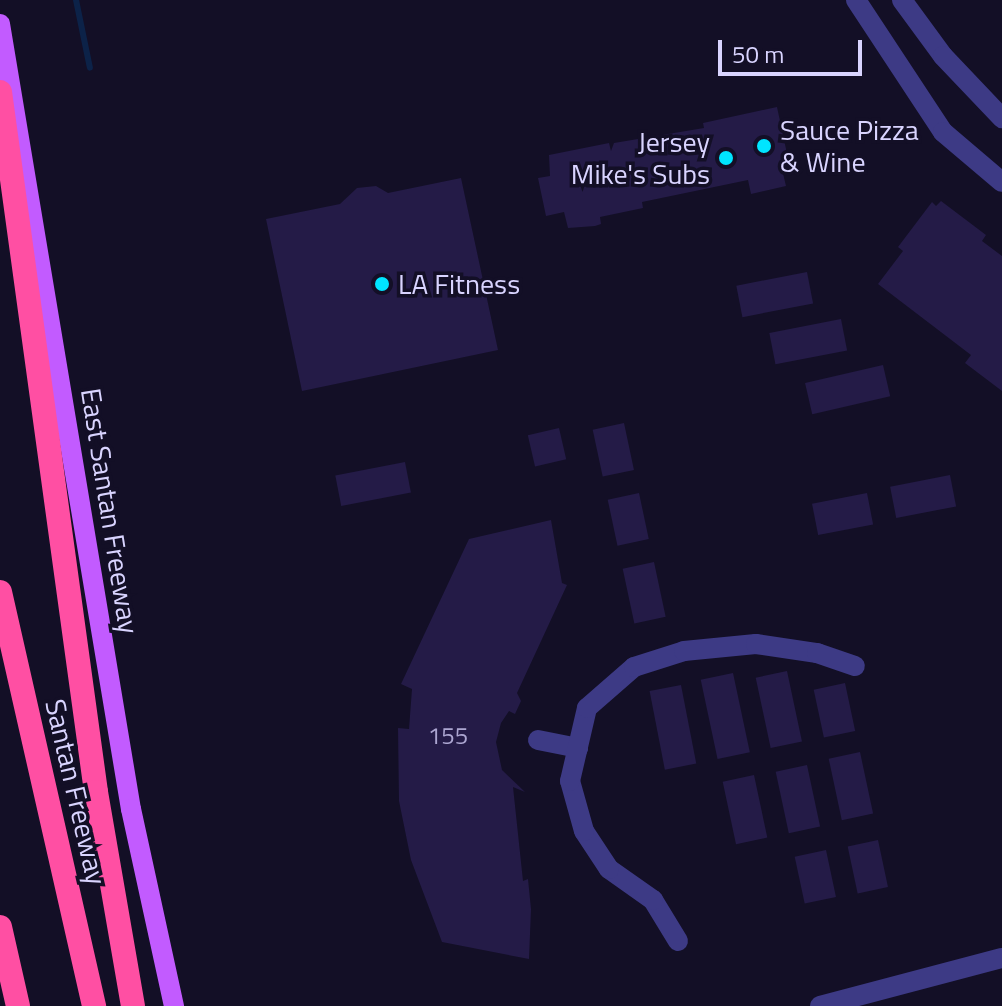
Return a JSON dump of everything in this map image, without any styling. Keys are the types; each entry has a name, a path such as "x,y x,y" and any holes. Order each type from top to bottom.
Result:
{"highway":[{"path":"0,92 96,792 133,1006"},
{"name":"Santan Freeway","path":"0,592 94,1006"},
{"path":"0,927 18,1006"}],"main road":[{"name":"East Santan Freeway","path":"0,24 131,809 174,1006"}],"street":[{"path":"856,0 943,132 1002,182"},
{"path":"902,0 943,56 1002,118"},
{"path":"678,941 653,900 609,869 584,831 570,781 587,708 612,682 651,659 756,644 817,653 855,666"},
{"path":"538,740 578,748"},
{"path":"820,1006 1002,958"}],"building":[{"path":"777,107 789,163 781,165 786,186 751,194 748,180 642,202 643,208 600,217 601,224 595,226 568,228 564,212 546,216 538,178 550,176 549,155 609,143 611,151 614,143 704,128 703,123"},
{"name":"LA Fitness","path":"461,178 498,350 302,391 266,219 340,204 357,188 376,186 388,193"},
{"path":"941,201 986,235 982,241 1002,256 1002,391 965,363 971,355 878,284 903,251 898,247 932,202 936,206"},
{"path":"807,272 813,303 742,317 736,286"},
{"path":"841,319 847,350 775,364 769,333"},
{"path":"883,365 890,396 812,414 805,383"},
{"path":"624,423 634,470 603,477 593,430"},
{"path":"559,428 566,459 535,466 528,435"},
{"path":"405,462 411,492 341,506 335,476"},
{"path":"950,475 956,506 896,518 890,487"},
{"path":"639,493 649,539 617,546 608,500"},
{"path":"867,493 873,524 818,535 812,504"},
{"path":"551,520 562,583 567,585 517,693 521,701 515,714 509,711 501,723 496,742 502,770 525,792 513,787 523,881 528,879 531,909 529,959 442,942 411,860 399,801 398,728 409,729 412,689 401,684 469,539"},
{"path":"654,562 666,617 634,623 623,569"},
{"path":"787,671 802,741 771,748 756,678"},
{"path":"733,673 750,752 718,759 701,680"},
{"path":"845,683 855,731 824,738 814,690"},
{"path":"681,685 696,764 665,770 650,691"},
{"path":"860,752 873,814 842,820 829,759"},
{"path":"807,765 820,827 789,833 776,772"},
{"path":"754,775 767,838 736,844 723,782"},
{"path":"878,840 888,887 858,893 848,846"},
{"path":"826,850 836,897 805,904 795,857"}],"waterway":[{"path":"76,0 90,68"}],"place":[{"name":"Sauce Pizza & Wine","path":"764,146"},
{"name":"Jersey Mike's Subs","path":"726,158"},
{"name":"LA Fitness","path":"382,284"}]}
